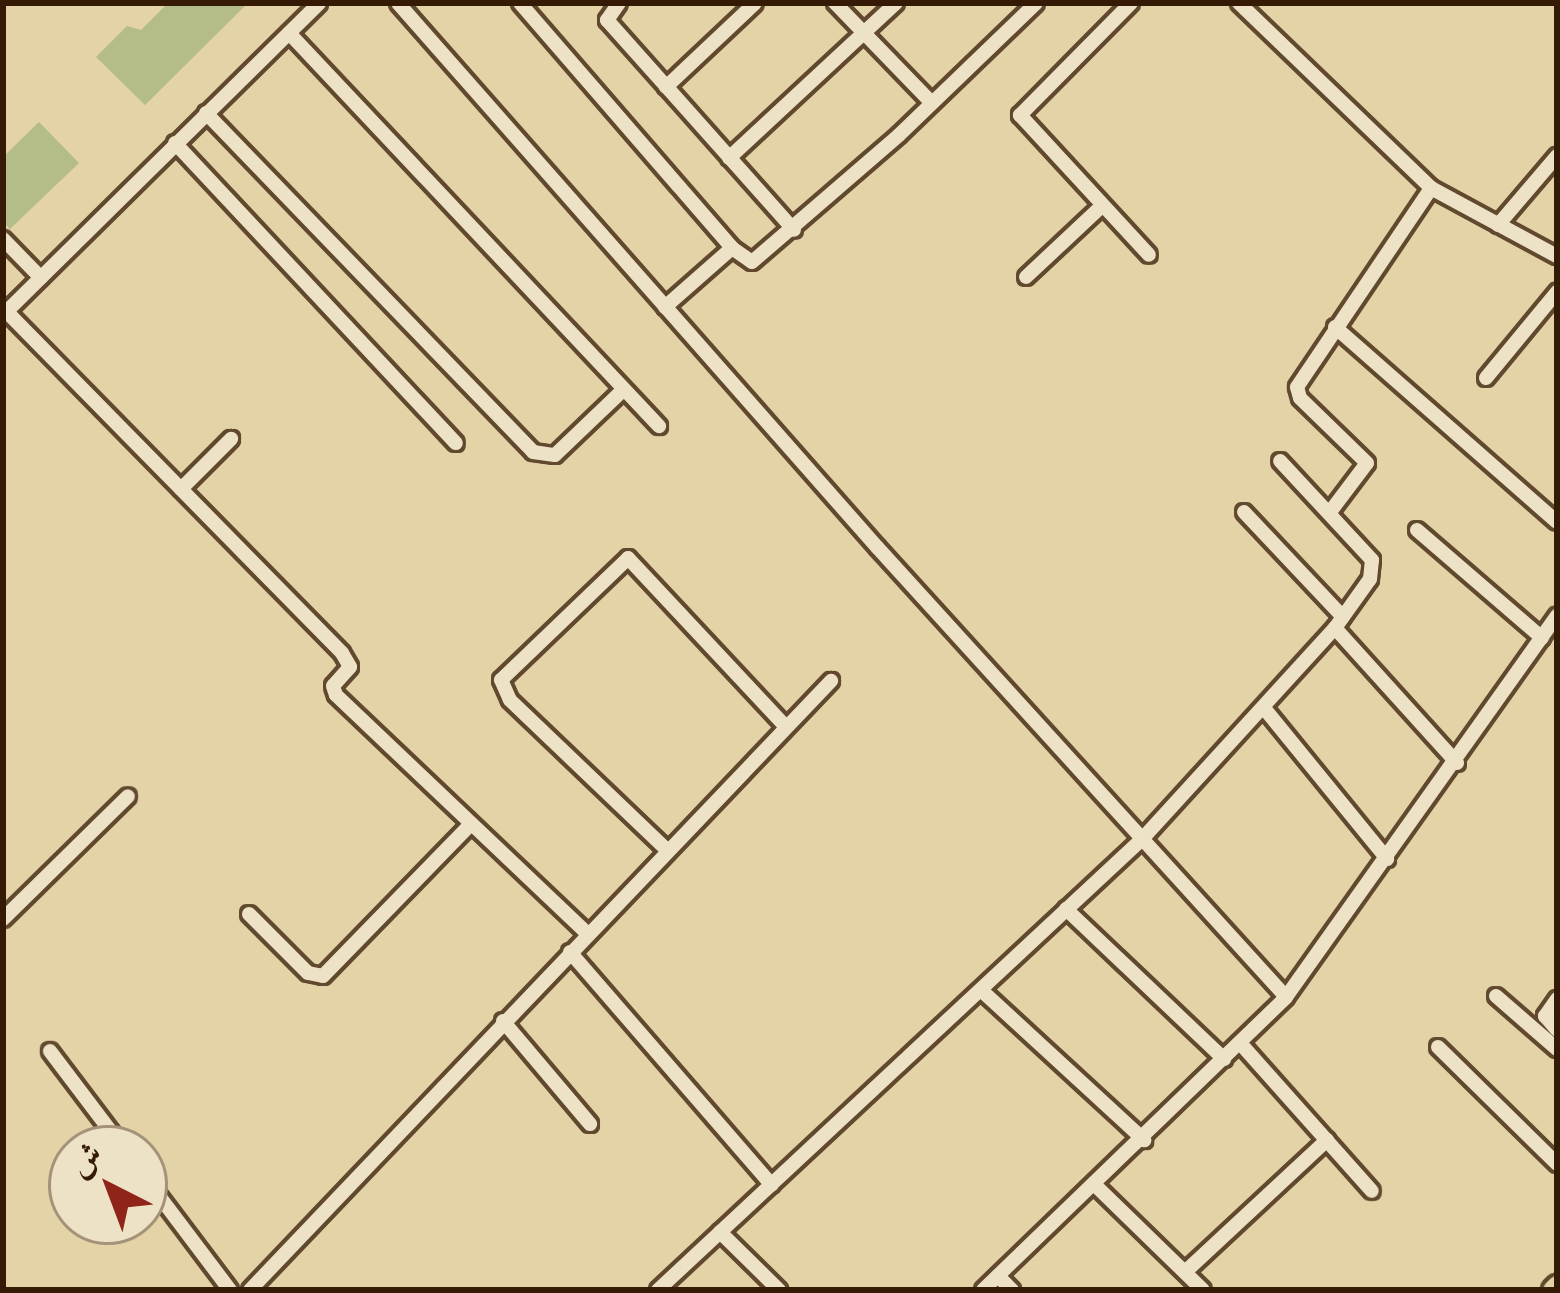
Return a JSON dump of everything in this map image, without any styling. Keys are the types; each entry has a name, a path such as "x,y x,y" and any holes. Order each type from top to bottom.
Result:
{"street":[{"path":"319,3 5,314 347,660 350,667 332,689 336,695 588,934"},
{"path":"398,3 1286,998"},
{"path":"520,3 746,261 758,261 794,230 1036,3"},
{"path":"619,3 607,20 794,230"},
{"path":"665,86 755,3"},
{"path":"835,3 932,103"},
{"path":"729,158 896,3"},
{"path":"1131,3 1020,115 1149,255"},
{"path":"1239,3 1431,188 1557,256"},
{"path":"289,32 658,426"},
{"path":"206,112 532,452 550,456 565,448 624,388"},
{"path":"175,143 456,442"},
{"path":"1498,225 1557,156"},
{"path":"1330,512 1366,463 1300,398 1297,387 1431,188"},
{"path":"1026,278 1102,206"},
{"path":"3,239 41,278"},
{"path":"665,307 732,248"},
{"path":"1486,378 1557,292"},
{"path":"1335,327 1557,521"},
{"path":"181,489 231,439"},
{"path":"658,1290 1143,838 1339,623 1370,579 1372,560 1280,461"},
{"path":"1244,512 1457,764"},
{"path":"1418,530 1542,638"},
{"path":"668,851 510,700 501,680 628,558 785,727"},
{"path":"983,1290 1144,1140 1286,998 1457,764 1557,616"},
{"path":"250,1290 831,681"},
{"path":"1264,708 1387,859"},
{"path":"3,919 128,796"},
{"path":"249,914 308,973 322,976 471,824"},
{"path":"1066,910 1225,1059"},
{"path":"570,952 772,1185"},
{"path":"981,990 1144,1140"},
{"path":"1496,996 1557,1049"},
{"path":"1557,999 1545,1016 1557,1030"},
{"path":"503,1021 590,1124"},
{"path":"1240,1043 1372,1191"},
{"path":"1438,1047 1557,1163"},
{"path":"50,1051 106,1125"},
{"path":"1185,1272 1327,1140"},
{"path":"1096,1186 1203,1290"},
{"path":"168,1208 230,1290"},
{"path":"720,1232 779,1290"},
{"path":"998,1276 1012,1290"}],"green space":[{"path":"168,3 248,3 145,105 96,57 127,26 141,30"},
{"path":"39,122 79,163 10,229 3,222 3,157"}]}
